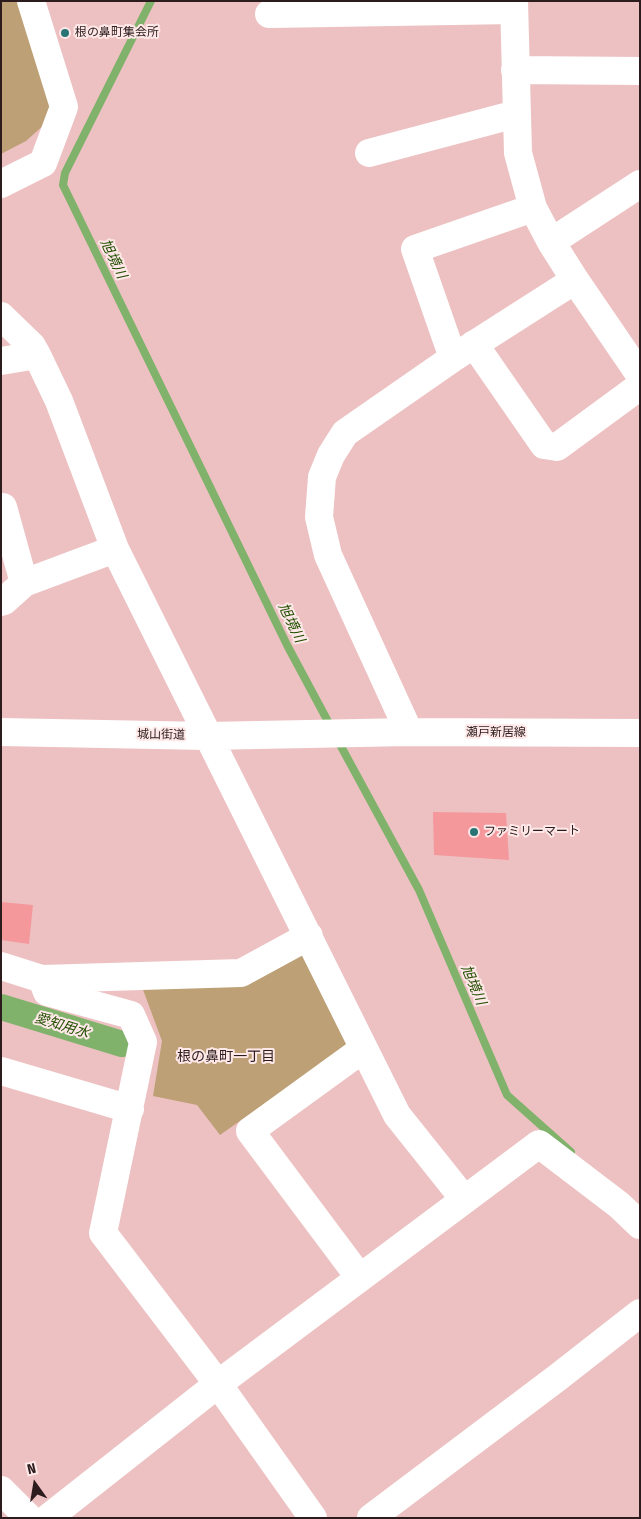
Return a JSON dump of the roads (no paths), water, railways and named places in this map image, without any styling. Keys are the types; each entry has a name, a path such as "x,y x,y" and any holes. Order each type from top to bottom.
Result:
{"street":[{"path":"1,184 43,163 64,107 31,1"},
{"path":"269,14 514,6 518,153 533,208 575,280 640,375"},
{"path":"515,70 640,71"},
{"path":"369,153 516,114"},
{"path":"552,242 640,184"},
{"path":"533,208 415,249 463,351 544,444 557,447 640,386"},
{"path":"409,732 328,555 319,517 322,477 331,456 345,433 463,351 575,280"},
{"path":"1,316 32,346 37,355 59,401 115,549 397,1115 464,1199"},
{"path":"1,361 37,355"},
{"path":"1,507 24,583"},
{"path":"1,602 24,583 115,549"},
{"name":"城山街道","path":"1,732 207,736 352,733"},
{"name":"瀬戸新居線","path":"352,733 640,733"},
{"path":"1,966 42,979 241,973 309,936"},
{"path":"42,979 47,992 131,1015 144,1042 103,1233 218,1384 313,1518"},
{"path":"360,1278 250,1131 363,1049"},
{"path":"1,1071 130,1109"},
{"path":"48,1518 218,1384 539,1144 619,1205 640,1225"},
{"path":"371,1518 558,1378 640,1313"},
{"path":"1,1490 29,1518"}],"waterway":[{"name":"旭境川","path":"151,1 65,173 63,185 287,645 332,729"},
{"name":"旭境川","path":"337,739 419,890 507,1095 571,1152"},
{"name":"愛知用水","path":"1,1007 122,1044"}],"place":[{"name":"根の鼻町集会所","path":"65,33"},
{"name":"ファミリーマート","path":"474,832"}],"district":[{"name":"根の鼻町一丁目","path":"226,1057"}]}
